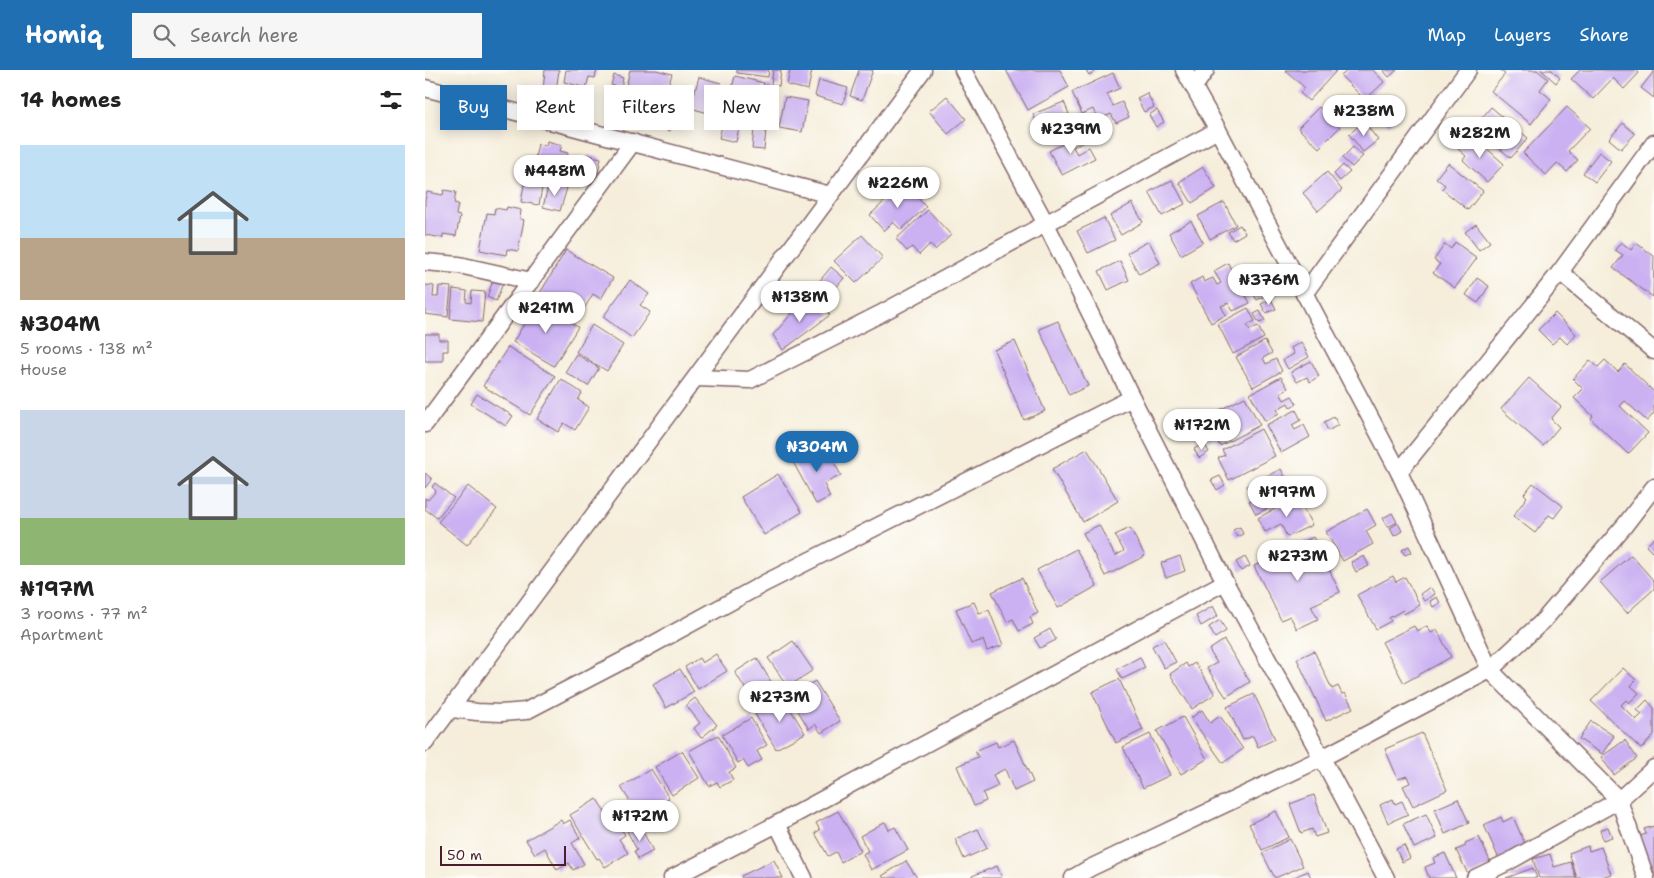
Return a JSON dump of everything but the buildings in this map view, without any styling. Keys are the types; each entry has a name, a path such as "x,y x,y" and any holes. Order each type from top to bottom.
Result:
{"street":[{"path":"425,744 923,70"},
{"path":"963,70 1046,224 1225,582 1386,878"},
{"path":"1184,70 1218,130 1399,472 1490,670 1619,800 1646,878"},
{"path":"1194,87 1206,70"},
{"path":"1304,294 1468,70"},
{"path":"425,88 831,194"},
{"path":"696,378 751,380 880,314 1218,130"},
{"path":"425,424 633,142"},
{"path":"1399,472 1560,272 1654,143"},
{"path":"425,262 459,265 531,281"},
{"path":"1560,272 1654,351"},
{"path":"452,709 485,713 526,711 765,583 1132,398"},
{"path":"1073,878 1090,868 1322,758 1490,670 1543,621 1625,525 1654,487"},
{"path":"672,878 777,824 1225,582"},
{"path":"1475,878 1508,862 1619,800 1651,775"},
{"path":"777,824 804,878"}]}
